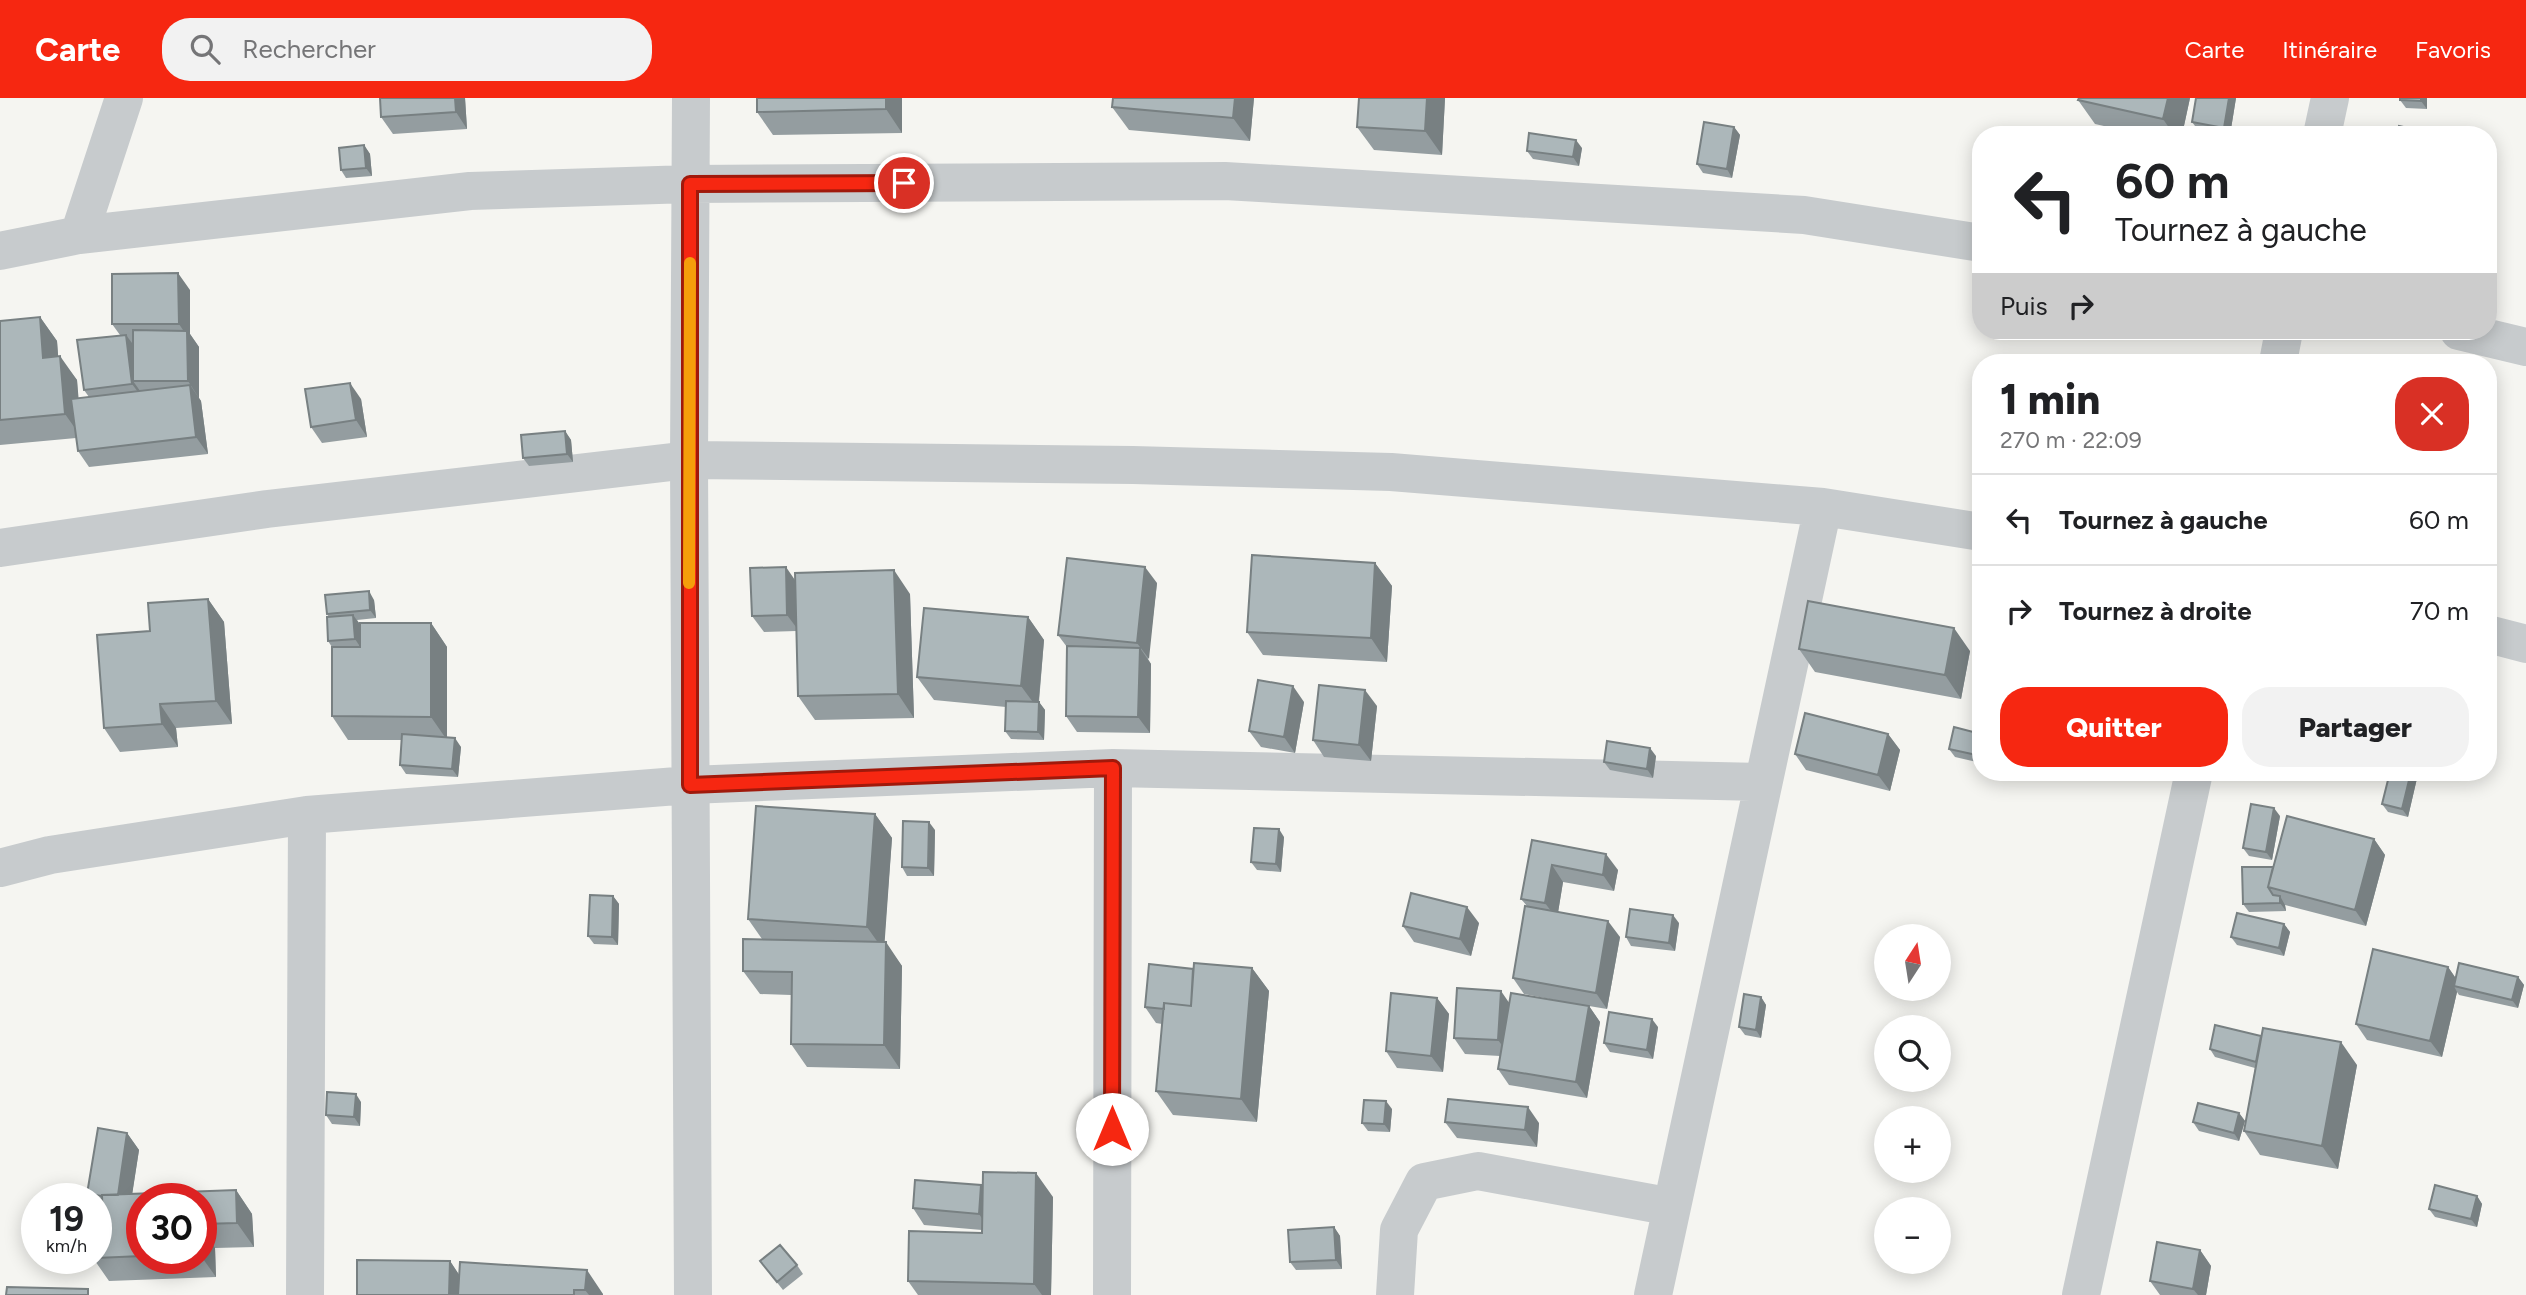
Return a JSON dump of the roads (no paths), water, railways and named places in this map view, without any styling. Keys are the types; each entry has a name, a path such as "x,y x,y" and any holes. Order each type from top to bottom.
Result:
{"street":[{"path":"79,235 124,98"},
{"path":"691,98 689,460 693,1295"},
{"path":"2324,126 2330,98"},
{"path":"0,251 79,235 470,191 690,184 1225,181 1804,215 1972,242"},
{"path":"2497,340 2526,347"},
{"path":"0,548 267,509 689,460 1391,472 1823,507 1972,531"},
{"path":"1653,1295 1823,507"},
{"path":"2497,637 2526,644"},
{"path":"0,868 50,855 307,815 690,785 1113,768 1762,782"},
{"path":"1112,1295 1113,768"},
{"path":"2081,1295 2192,781"},
{"path":"305,1295 307,815"},
{"path":"1395,1295 1399,1230 1424,1182 1478,1171 1672,1207"}]}
